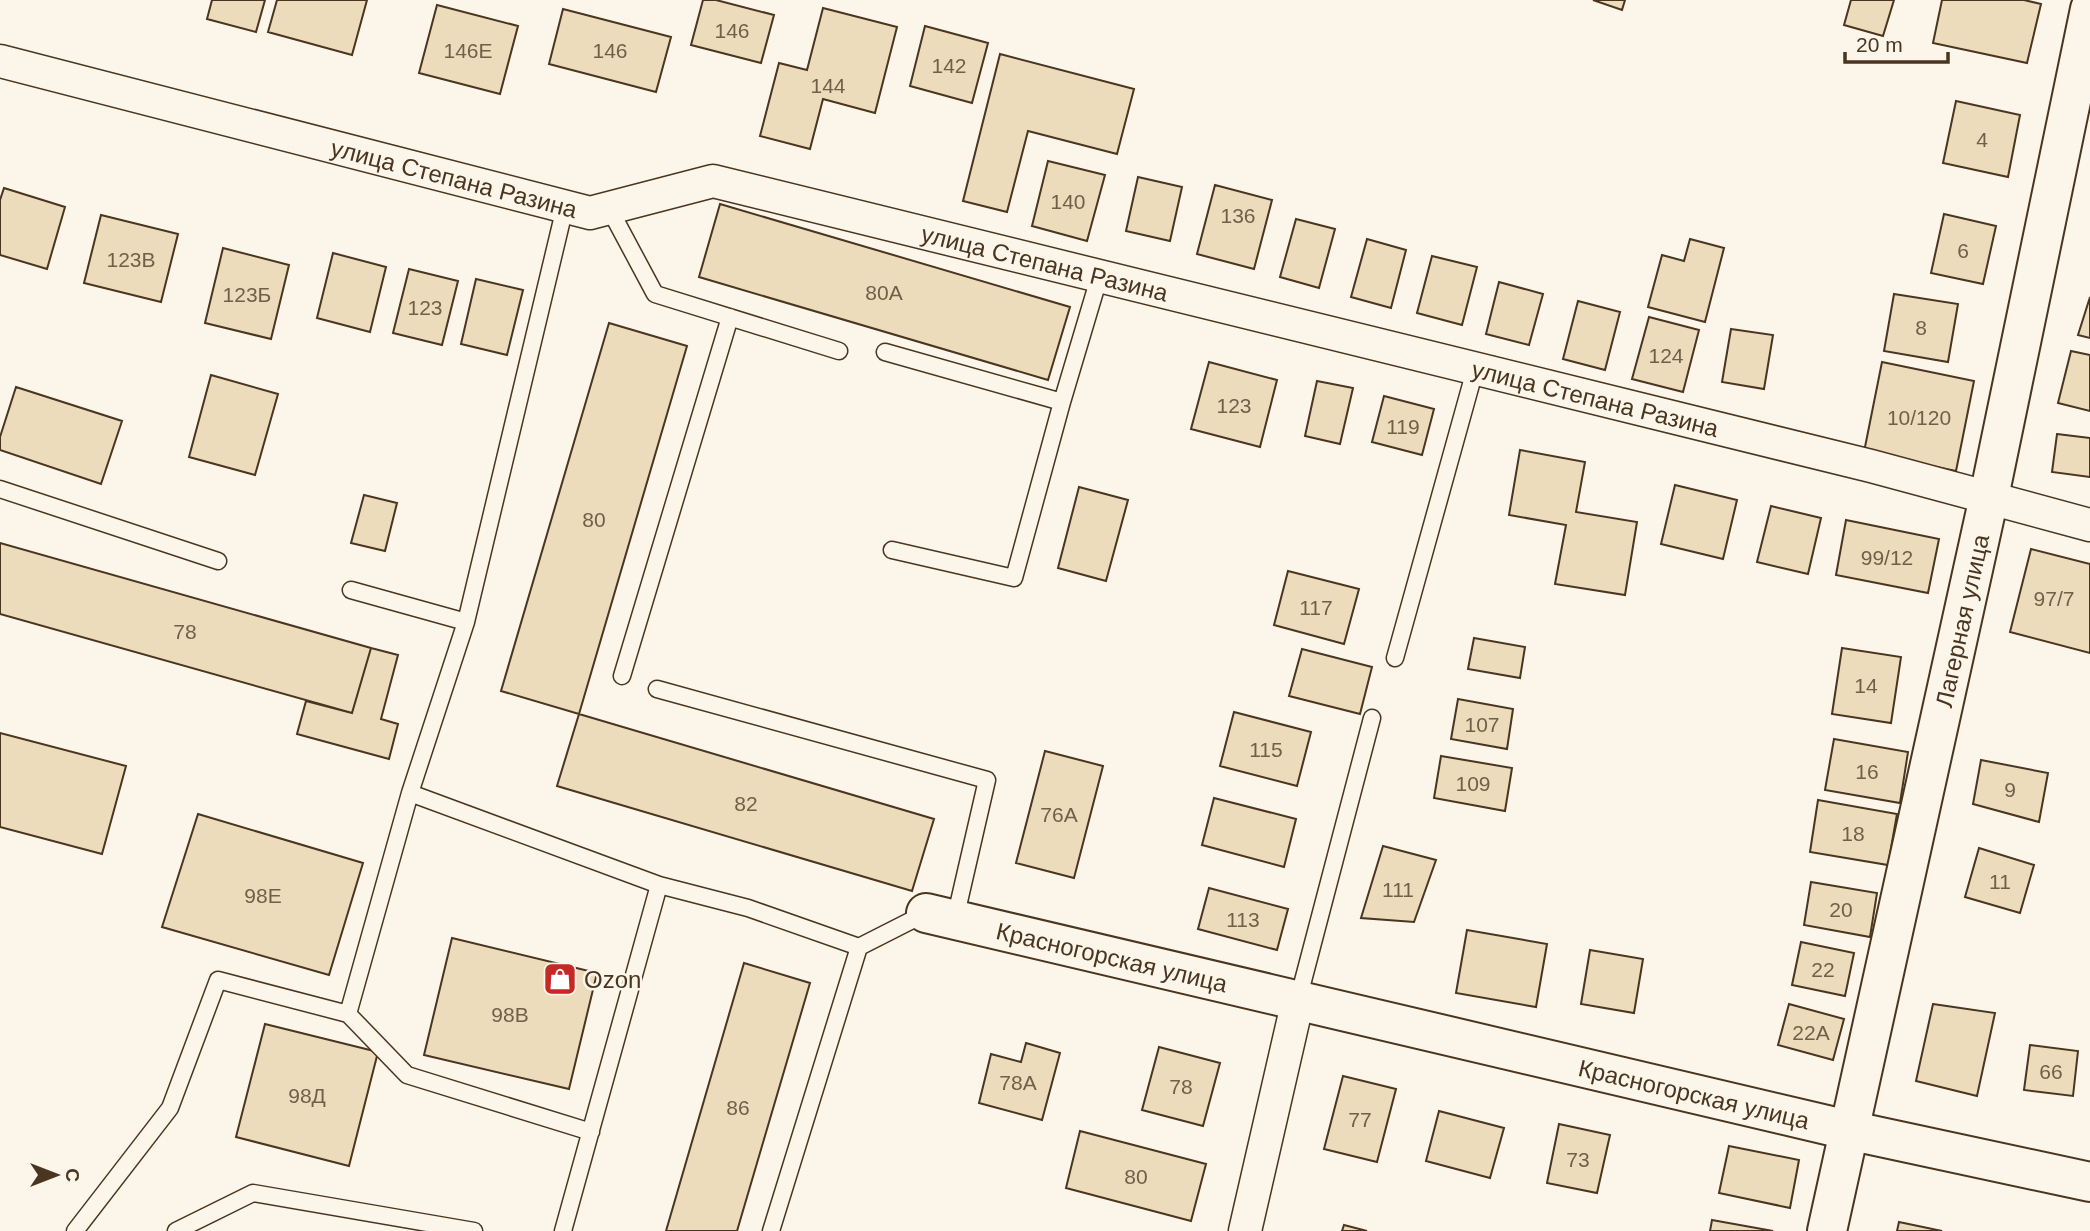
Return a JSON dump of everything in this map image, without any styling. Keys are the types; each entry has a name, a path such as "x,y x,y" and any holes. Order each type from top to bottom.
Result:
{"street":[{"name":"Лагерная улица","path":"1827,1231 1989,497 2090,9"},
{"name":"улица Степана Разина","path":"0,61 590,213 713,181 1871,466 2090,525"},
{"name":"Красногорская улица","path":"941,916 1848,1130 2090,1182"},
{"path":"1245,1231 1298,1000"}],"lane":[{"path":"348,1014 410,793 466,622 565,206"},
{"path":"609,208 655,294 839,351"},
{"path":"892,550 1014,578 1062,402 1100,278"},
{"path":"622,676 730,317"},
{"path":"885,352 1062,402"},
{"path":"1395,658 1475,370"},
{"path":"0,489 218,561"},
{"path":"351,590 466,622"},
{"path":"410,793 659,885 748,908 859,947 941,916 987,780 657,689"},
{"path":"1298,1000 1372,718"},
{"path":"563,1231 659,885"},
{"path":"771,1231 859,947"},
{"path":"75,1231 170,1108 218,980 348,1014 407,1075 591,1132"},
{"path":"176,1231 253,1193 474,1231"}],"building":[{"path":"212,0 265,0 256,32 207,19"},
{"path":"277,0 367,0 352,55 268,32"},
{"path":"703,0 716,0 774,15 761,63 691,45"},
{"path":"1593,0 1625,0 1622,10"},
{"path":"1851,0 1894,0 1883,36 1844,25"},
{"path":"1942,0 2024,0 2041,4 2027,63 1933,43"},
{"path":"437,5 518,26 500,94 419,73"},
{"path":"823,8 897,27 875,113 823,99 810,149 760,136 779,63 807,70"},
{"path":"563,9 671,37 656,92 549,64"},
{"path":"925,26 988,43 972,103 910,86"},
{"path":"1000,54 1134,89 1117,154 1028,131 1007,212 963,201"},
{"path":"1956,101 2020,115 2008,177 1943,163"},
{"path":"1048,161 1105,175 1087,241 1032,226"},
{"path":"1138,177 1182,187 1170,241 1126,231"},
{"path":"1215,185 1272,200 1254,269 1197,254"},
{"path":"4,188 65,207 47,269 0,255 0,200"},
{"path":"720,204 1070,307 1048,380 699,277"},
{"path":"1944,214 1996,226 1983,284 1931,273"},
{"path":"101,215 178,234 161,302 84,283"},
{"path":"1296,219 1335,229 1319,288 1280,277"},
{"path":"1367,239 1406,250 1391,308 1351,297"},
{"path":"1690,239 1724,248 1705,322 1648,307 1662,255 1684,261"},
{"path":"223,248 289,265 271,339 205,323"},
{"path":"333,253 386,267 370,332 317,318"},
{"path":"1432,256 1477,267 1462,325 1417,313"},
{"path":"409,269 458,281 442,345 393,333"},
{"path":"476,279 523,290 507,355 461,344"},
{"path":"1499,282 1543,294 1529,345 1486,334"},
{"path":"1894,294 1958,304 1948,362 1884,351"},
{"path":"2090,297 2090,338 2078,335"},
{"path":"1578,301 1620,312 1605,370 1563,359"},
{"path":"1649,317 1699,330 1683,392 1632,379"},
{"path":"609,323 687,346 579,714 501,691"},
{"path":"1731,329 1773,335 1764,389 1722,382"},
{"path":"2071,351 2090,355 2090,411 2058,403"},
{"path":"1209,362 1277,380 1260,447 1191,429"},
{"path":"1882,362 1974,381 1956,471 1864,452"},
{"path":"211,375 278,394 255,475 189,457"},
{"path":"1317,381 1353,388 1340,444 1305,436"},
{"path":"16,387 122,421 101,484 0,450 0,437"},
{"path":"1384,396 1434,409 1422,455 1372,442"},
{"path":"2057,434 2090,438 2090,477 2052,472"},
{"path":"1520,450 1585,462 1576,512 1637,522 1625,595 1555,584 1566,525 1509,515"},
{"path":"1675,485 1737,500 1723,559 1661,544"},
{"path":"1079,487 1128,500 1106,581 1058,568"},
{"path":"364,495 397,503 385,551 351,543"},
{"path":"1771,506 1821,518 1808,574 1757,562"},
{"path":"1846,520 1939,539 1928,593 1836,575"},
{"path":"0,543 371,648 352,713 0,614"},
{"path":"2031,549 2090,564 2090,653 2010,632"},
{"path":"1288,571 1359,589 1344,644 1274,625"},
{"path":"1474,638 1525,647 1520,678 1468,669"},
{"path":"371,648 398,655 381,719 398,724 389,759 297,734 306,701 352,713"},
{"path":"1842,648 1901,657 1891,723 1832,714"},
{"path":"1302,649 1372,667 1360,714 1289,696"},
{"path":"1458,699 1513,709 1507,749 1451,739"},
{"path":"1234,712 1311,732 1297,786 1220,766"},
{"path":"579,714 934,819 912,891 557,786"},
{"path":"0,733 126,766 102,854 0,827"},
{"path":"1834,739 1908,752 1900,803 1825,790"},
{"path":"1045,751 1103,766 1074,878 1016,863"},
{"path":"1441,756 1512,768 1505,811 1434,798"},
{"path":"1981,760 2048,773 2039,822 1973,804"},
{"path":"1214,798 1296,819 1284,867 1202,845"},
{"path":"1818,800 1897,814 1888,865 1810,852"},
{"path":"198,814 363,863 329,975 162,927"},
{"path":"1383,846 1436,860 1414,922 1361,918"},
{"path":"1979,848 2034,865 2020,913 1965,897"},
{"path":"1811,882 1877,893 1870,937 1804,925"},
{"path":"1209,888 1288,909 1277,950 1198,929"},
{"path":"1467,930 1547,944 1536,1007 1456,993"},
{"path":"452,938 597,973 569,1089 424,1055"},
{"path":"1801,942 1854,953 1845,996 1792,985"},
{"path":"1590,950 1643,959 1634,1013 1581,1004"},
{"path":"744,963 810,983 737,1231 666,1231"},
{"path":"1789,1004 1844,1019 1833,1060 1778,1045"},
{"path":"1933,1004 1995,1013 1977,1096 1916,1081"},
{"path":"265,1024 378,1052 349,1166 236,1137"},
{"path":"1026,1043 1060,1053 1042,1120 979,1103 991,1054 1021,1062"},
{"path":"2030,1045 2078,1051 2073,1096 2024,1090"},
{"path":"1159,1047 1220,1063 1203,1126 1142,1110"},
{"path":"1343,1076 1396,1089 1377,1162 1324,1149"},
{"path":"1439,1111 1504,1128 1490,1178 1426,1161"},
{"path":"1559,1124 1610,1135 1597,1193 1547,1183"},
{"path":"1080,1131 1206,1164 1191,1221 1066,1188"},
{"path":"1729,1146 1799,1160 1790,1208 1719,1193"},
{"path":"1712,1220 1773,1231 1710,1231"},
{"path":"1899,1222 1942,1231 1897,1231"},
{"path":"1344,1225 1367,1231 1342,1231"}],"place":[{"name":"Ozon","path":"560,979"}]}
